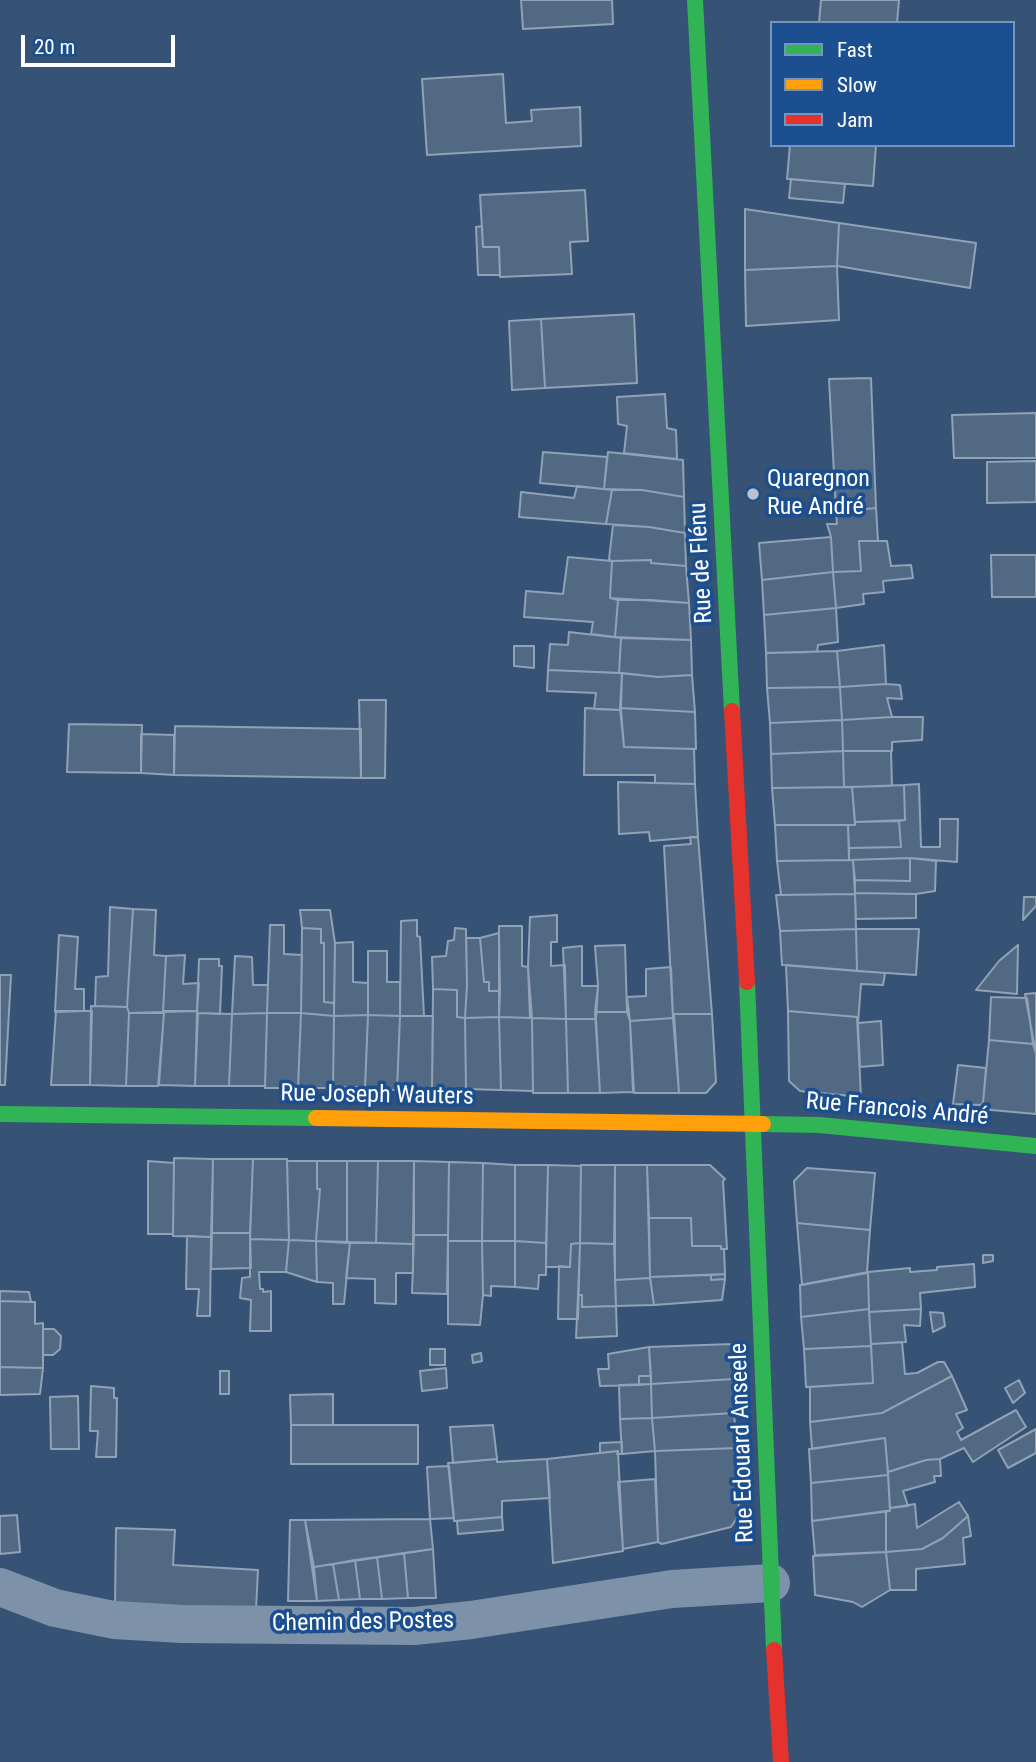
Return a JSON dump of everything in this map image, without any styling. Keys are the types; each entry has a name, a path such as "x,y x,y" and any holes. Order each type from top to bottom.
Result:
{"street":[{"name":"Rue de Flénu","path":"695,0 753,1123"},
{"name":"Rue Joseph Wauters","path":"0,1114 753,1123"},
{"name":"Rue Francois André","path":"753,1123 819,1125 1036,1146"},
{"name":"Rue Edouard Anseele","path":"753,1123 780,1762"},
{"name":"Chemin des Postes","path":"0,1587 55,1608 114,1620 182,1624 414,1626 508,1615 672,1589 771,1583"}],"building":[{"path":"521,0 612,0 613,24 523,29"},
{"path":"821,0 899,0 897,21 819,21"},
{"path":"503,74 506,123 532,121 531,110 580,107 581,146 427,155 422,79"},
{"path":"790,147 876,147 873,186 787,179"},
{"path":"791,179 845,184 843,203 789,198"},
{"path":"585,190 588,241 570,242 572,274 500,277 499,247 483,247 480,195"},
{"path":"745,209 839,223 837,266 745,270"},
{"path":"839,223 976,243 970,288 837,266"},
{"path":"482,226 483,247 499,247 500,275 478,275 476,227"},
{"path":"837,266 839,320 746,326 745,270"},
{"path":"634,314 637,383 545,388 541,319"},
{"path":"541,319 545,388 512,390 509,321"},
{"path":"871,378 876,508 836,512 829,379"},
{"path":"665,394 667,428 676,430 677,459 624,453 627,426 618,424 617,397"},
{"path":"1036,413 1036,458 954,458 952,415"},
{"path":"543,452 607,457 604,489 540,483"},
{"path":"608,452 683,460 684,497 642,490 604,489"},
{"path":"1036,461 1036,502 987,503 987,462"},
{"path":"577,486 612,490 606,524 519,517 521,492 574,498"},
{"path":"612,490 642,490 684,497 685,533 606,524"},
{"path":"876,508 878,541 859,541 861,571 833,572 831,537 827,524 837,524 836,512"},
{"path":"613,525 685,533 686,566 651,563 651,560 612,561 609,559"},
{"path":"831,537 833,572 762,580 759,543"},
{"path":"859,541 887,541 891,566 911,565 913,578 883,581 884,592 863,594 864,604 836,608 833,572 861,571"},
{"path":"991,555 1036,555 1036,597 992,597"},
{"path":"568,557 612,561 610,598 618,600 615,637 591,634 593,622 524,617 526,591 563,594"},
{"path":"651,560 651,563 686,566 689,603 610,598 612,561"},
{"path":"833,572 836,608 764,615 762,580"},
{"path":"618,600 689,603 691,640 615,637"},
{"path":"836,608 838,642 818,645 817,652 766,653 764,615"},
{"path":"569,632 621,638 619,673 548,670 550,644 568,645"},
{"path":"621,638 691,640 692,675 658,677 619,673"},
{"path":"884,645 886,684 840,687 837,651"},
{"path":"514,646 534,646 534,668 514,666"},
{"path":"837,651 840,687 767,688 766,653"},
{"path":"548,670 622,673 621,710 594,709 596,693 547,691"},
{"path":"622,673 658,677 692,675 695,712 620,708"},
{"path":"900,685 902,699 887,698 892,717 842,720 840,687"},
{"path":"840,687 842,720 770,723 767,688"},
{"path":"359,700 386,700 385,778 361,778"},
{"path":"585,708 621,710 624,747 694,749 695,784 655,783 655,775 584,775"},
{"path":"620,708 695,712 696,749 624,747"},
{"path":"923,717 922,740 892,742 892,751 843,751 842,720"},
{"path":"842,720 843,751 771,754 770,723"},
{"path":"69,724 142,725 141,773 67,772"},
{"path":"175,726 361,729 361,778 174,775"},
{"path":"141,734 174,735 174,775 141,773"},
{"path":"843,751 844,787 772,788 771,754"},
{"path":"843,751 891,751 892,786 844,787"},
{"path":"618,782 695,784 698,837 650,841 649,832 619,834"},
{"path":"919,784 921,847 940,847 940,819 958,819 957,862 910,858 849,860 849,848 901,847 899,821 905,820 904,785"},
{"path":"904,785 905,820 855,822 852,787"},
{"path":"852,787 855,825 775,825 772,788"},
{"path":"899,821 901,847 849,848 848,825 855,825 855,822"},
{"path":"775,825 848,825 849,860 777,861"},
{"path":"690,837 698,837 712,1014 674,1014 673,1018 664,846 691,844"},
{"path":"910,858 936,861 935,891 916,894 855,893 855,880 910,881"},
{"path":"910,858 910,881 855,880 853,860 849,860"},
{"path":"853,860 855,894 781,895 777,861"},
{"path":"855,893 916,894 916,918 856,919"},
{"path":"855,894 856,929 780,931 776,895"},
{"path":"1024,897 1036,897 1036,906 1023,920"},
{"path":"110,907 133,909 127,1007 95,1006 96,977 108,976"},
{"path":"133,909 156,910 154,955 166,956 163,1012 129,1013 127,1007"},
{"path":"300,910 330,910 335,943 334,1003 324,1002 324,943 321,943 321,929 302,928"},
{"path":"557,915 557,942 551,942 551,966 565,965 566,1019 532,1018 528,967 530,917"},
{"path":"417,920 424,1016 400,1016 401,921"},
{"path":"270,925 284,925 284,954 302,955 301,1013 267,1013"},
{"path":"499,926 522,926 522,966 528,967 530,1018 499,1017"},
{"path":"302,928 321,929 321,943 324,943 324,1002 334,1003 334,1016 301,1013"},
{"path":"455,928 466,929 465,1018 457,1017 457,990 433,989 432,957 446,956 448,941 454,940"},
{"path":"856,929 857,971 782,965 780,931"},
{"path":"856,929 919,929 916,975 857,971"},
{"path":"499,933 500,991 489,991 489,982 484,982 480,938"},
{"path":"59,935 78,937 75,989 84,989 84,1011 55,1012"},
{"path":"466,938 480,938 484,982 489,982 489,991 500,991 499,1017 465,1018"},
{"path":"353,942 353,982 368,983 368,1015 334,1016 335,943"},
{"path":"625,945 627,1012 595,1012 598,986 595,946"},
{"path":"1018,945 1017,994 976,990 999,961"},
{"path":"582,946 582,986 598,986 596,1019 566,1019 563,948"},
{"path":"368,951 387,951 387,982 400,982 400,1016 368,1015"},
{"path":"185,955 183,984 199,983 197,1011 163,1012 166,956"},
{"path":"235,956 252,957 253,985 268,985 267,1013 232,1014"},
{"path":"199,959 219,959 219,966 222,966 220,1014 197,1011"},
{"path":"786,965 885,973 883,985 861,984 858,1023 857,1017 788,1011"},
{"path":"671,967 673,1018 630,1021 627,997 646,996 646,969"},
{"path":"0,975 11,975 5,1085 0,1085"},
{"path":"433,989 457,990 457,1017 465,1018 466,1089 432,1089"},
{"path":"1036,993 1036,1054 1025,994"},
{"path":"991,997 1027,998 1033,1044 989,1040"},
{"path":"91,1006 127,1007 126,1086 90,1085"},
{"path":"56,1011 92,1011 90,1085 51,1085"},
{"path":"164,1011 197,1011 195,1086 159,1085"},
{"path":"788,1011 857,1017 861,1097 800,1091 789,1081"},
{"path":"595,1012 627,1012 630,1021 633,1092 600,1093"},
{"path":"129,1013 164,1013 158,1086 126,1086"},
{"path":"198,1013 232,1014 229,1086 195,1086"},
{"path":"267,1013 301,1013 298,1088 265,1088"},
{"path":"267,1013 265,1086 229,1086 232,1014"},
{"path":"301,1013 334,1016 333,1088 298,1088"},
{"path":"674,1014 712,1014 716,1082 706,1093 679,1093"},
{"path":"368,1015 400,1016 397,1090 365,1089"},
{"path":"368,1015 365,1087 333,1087 334,1016"},
{"path":"400,1016 433,1016 432,1089 397,1090"},
{"path":"499,1017 532,1018 533,1091 501,1090"},
{"path":"499,1017 501,1090 466,1089 465,1018"},
{"path":"532,1018 566,1019 568,1093 533,1093"},
{"path":"673,1018 679,1093 634,1093 630,1021"},
{"path":"566,1019 596,1019 600,1093 568,1093"},
{"path":"881,1021 883,1065 860,1067 858,1023"},
{"path":"989,1040 1033,1044 1036,1054 1036,1114 980,1109 983,1103"},
{"path":"958,1065 986,1068 983,1103 980,1105 953,1104"},
{"path":"174,1158 213,1159 211,1237 173,1236"},
{"path":"213,1159 253,1159 250,1233 212,1233"},
{"path":"253,1159 287,1159 289,1240 250,1239"},
{"path":"148,1161 174,1163 173,1234 148,1234"},
{"path":"287,1161 317,1161 317,1189 320,1189 316,1241 289,1240"},
{"path":"317,1161 347,1161 347,1243 316,1241 320,1189 317,1189"},
{"path":"347,1161 378,1161 376,1243 347,1243"},
{"path":"378,1161 414,1161 413,1244 376,1243"},
{"path":"414,1161 449,1162 448,1235 414,1235"},
{"path":"449,1162 483,1163 482,1241 448,1241"},
{"path":"483,1163 515,1165 515,1241 482,1241"},
{"path":"515,1165 548,1165 546,1243 515,1241"},
{"path":"548,1165 581,1166 580,1243 571,1244 570,1267 546,1267"},
{"path":"581,1165 615,1165 614,1244 580,1243"},
{"path":"615,1165 647,1165 650,1278 615,1280"},
{"path":"647,1165 710,1165 725,1179 727,1249 721,1249 721,1246 692,1246 691,1218 649,1218"},
{"path":"807,1168 875,1173 870,1230 797,1223 794,1181"},
{"path":"649,1218 691,1218 692,1246 721,1246 721,1249 724,1249 725,1274 650,1277"},
{"path":"797,1223 870,1230 867,1273 802,1285"},
{"path":"212,1233 250,1233 251,1268 211,1269"},
{"path":"414,1235 448,1235 447,1294 412,1293"},
{"path":"187,1236 211,1237 210,1316 197,1316 199,1289 186,1289"},
{"path":"250,1239 289,1240 286,1272 259,1272 260,1289 263,1289 263,1292 271,1291 271,1331 250,1331 251,1300 240,1298 242,1278 250,1277"},
{"path":"289,1240 316,1241 317,1282 286,1272"},
{"path":"316,1241 350,1242 344,1304 333,1304 333,1283 317,1282"},
{"path":"448,1241 482,1241 483,1295 480,1325 448,1324"},
{"path":"482,1241 515,1241 515,1287 491,1286 491,1296 483,1295"},
{"path":"515,1241 546,1243 546,1275 539,1275 538,1289 515,1287"},
{"path":"350,1242 413,1244 413,1273 396,1273 396,1304 375,1303 375,1279 346,1278"},
{"path":"580,1243 578,1319 558,1319 559,1266 570,1267 571,1244"},
{"path":"580,1243 614,1244 616,1306 582,1307 582,1295 578,1295"},
{"path":"983,1255 993,1255 993,1261 983,1263"},
{"path":"974,1264 975,1287 920,1293 921,1309 869,1312 868,1272 910,1268 910,1272 937,1270 937,1267"},
{"path":"868,1272 869,1309 801,1317 800,1285"},
{"path":"725,1274 725,1279 711,1280 711,1275"},
{"path":"711,1275 711,1280 725,1279 722,1300 654,1305 650,1277"},
{"path":"650,1278 654,1305 616,1306 615,1280"},
{"path":"0,1291 29,1292 31,1302 0,1301"},
{"path":"578,1295 582,1295 582,1307 616,1306 617,1336 576,1338"},
{"path":"0,1301 35,1302 35,1324 43,1323 43,1368 0,1367"},
{"path":"869,1309 871,1346 804,1349 801,1317"},
{"path":"921,1309 920,1326 904,1325 906,1342 871,1344 869,1312"},
{"path":"930,1312 943,1313 945,1326 933,1332"},
{"path":"43,1329 54,1329 61,1336 60,1349 53,1355 43,1355"},
{"path":"902,1342 905,1374 917,1373 938,1362 944,1362 952,1376 882,1413 810,1422 810,1387 873,1383 871,1344"},
{"path":"732,1344 734,1379 651,1384 649,1347"},
{"path":"871,1346 873,1383 806,1387 804,1349"},
{"path":"649,1347 651,1376 639,1376 639,1385 600,1386 598,1369 609,1369 608,1354"},
{"path":"430,1349 445,1349 445,1365 430,1365"},
{"path":"481,1353 482,1361 473,1363 472,1355"},
{"path":"0,1367 43,1368 40,1394 0,1395"},
{"path":"446,1368 447,1388 422,1391 420,1371"},
{"path":"220,1371 229,1371 229,1394 220,1394"},
{"path":"639,1376 651,1376 651,1384 639,1385"},
{"path":"952,1376 967,1410 956,1414 963,1428 957,1432 961,1440 1016,1410 1026,1427 973,1462 964,1448 940,1459 926,1460 888,1472 885,1438 812,1449 810,1422 882,1413"},
{"path":"734,1379 734,1413 652,1418 651,1384"},
{"path":"1019,1380 1025,1393 1013,1403 1005,1388"},
{"path":"651,1384 652,1418 620,1419 619,1385"},
{"path":"91,1386 114,1388 114,1398 117,1398 116,1457 96,1457 98,1431 90,1431"},
{"path":"333,1394 333,1425 291,1425 290,1395"},
{"path":"78,1396 79,1449 51,1449 50,1397"},
{"path":"734,1413 737,1448 655,1451 652,1418"},
{"path":"652,1418 655,1451 622,1454 620,1419"},
{"path":"291,1425 418,1425 418,1464 291,1464"},
{"path":"493,1425 497,1459 453,1463 450,1427"},
{"path":"1036,1429 1036,1453 1008,1468 998,1450"},
{"path":"885,1438 888,1475 811,1483 809,1449"},
{"path":"622,1442 622,1454 617,1454 618,1451 600,1453 600,1443"},
{"path":"737,1448 739,1515 731,1527 662,1544 658,1542 655,1451"},
{"path":"618,1451 623,1551 553,1563 547,1459"},
{"path":"497,1459 497,1462 547,1459 550,1498 502,1501 502,1517 454,1521 448,1463"},
{"path":"940,1459 941,1476 934,1476 935,1482 903,1491 908,1506 890,1508 888,1472 926,1460"},
{"path":"449,1466 454,1518 430,1519 427,1467"},
{"path":"888,1475 890,1511 812,1521 811,1483"},
{"path":"655,1479 658,1542 623,1549 618,1482"},
{"path":"959,1502 968,1516 943,1538 922,1549 886,1552 886,1511 890,1511 890,1508 915,1504 917,1528"},
{"path":"886,1511 886,1552 815,1555 812,1521"},
{"path":"17,1515 20,1552 0,1554 0,1516"},
{"path":"968,1516 971,1536 963,1538 965,1564 916,1569 916,1590 890,1590 886,1552 922,1549 943,1538"},
{"path":"502,1517 503,1530 458,1534 457,1521"},
{"path":"430,1519 433,1549 314,1567 305,1520"},
{"path":"290,1520 305,1520 317,1601 288,1601"},
{"path":"116,1528 175,1530 173,1565 258,1570 256,1610 115,1603"},
{"path":"433,1549 436,1598 408,1598 404,1553"},
{"path":"886,1552 890,1590 862,1607 853,1602 815,1595 813,1556"},
{"path":"404,1553 408,1598 382,1599 377,1557"},
{"path":"377,1557 382,1599 360,1599 355,1560"},
{"path":"355,1560 360,1599 339,1600 333,1564"},
{"path":"333,1564 339,1600 317,1601 314,1567"}],"traffic: fast":[{"path":"695,0 732,711"},
{"path":"747,982 774,1650"},
{"path":"0,1114 316,1118"},
{"path":"763,1124 819,1125 1036,1146"}],"traffic: slow":[{"path":"316,1118 763,1124"}],"traffic: jam":[{"path":"732,711 747,982"},
{"path":"774,1650 781,1762"}],"place":[{"name":"Quaregnon Rue André","path":"753,494"}]}
